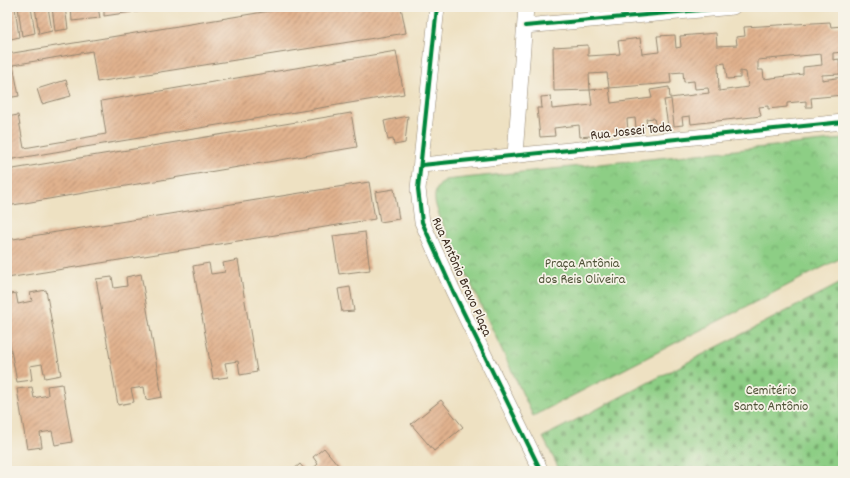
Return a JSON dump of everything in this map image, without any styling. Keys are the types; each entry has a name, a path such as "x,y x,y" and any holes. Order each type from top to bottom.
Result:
{"street":[{"name":"Rua Antônio Bravo Plaça","path":"437,7 422,165 418,189 422,222 453,291 541,471"},
{"path":"515,155 526,7"},
{"path":"525,26 733,7"},
{"name":"Rua Jossei Toda","path":"422,165 843,122"}],"green space":[{"name":"Praça Antônia dos Reis Oliveira","path":"843,139 843,257 533,416 441,220 435,203 435,194 437,189 445,180"},
{"name":"Cemitério Santo Antônio","path":"843,282 843,471 560,471 543,437"}],"building":[{"path":"7,7 15,7 19,37 7,40"},
{"path":"18,7 31,7 35,33 22,36"},
{"path":"35,7 48,7 52,31 39,34"},
{"path":"52,7 65,7 68,29 55,31"},
{"path":"71,7 98,7 100,18 72,21"},
{"path":"104,7 132,7 132,12 104,16"},
{"path":"135,7 163,7 163,9 135,12"},
{"path":"294,7 401,7 406,33 97,82 92,51 13,65 19,96 7,98 7,54"},
{"path":"830,22 831,27 843,26 843,52 833,53 833,60 839,59 840,74 822,75 822,80 843,77 843,95 811,98 812,107 806,107 806,101 787,103 787,107 768,109 768,106 759,107 761,116 691,124 690,116 682,117 683,125 674,126 671,99 664,100 668,126 656,128 654,118 646,119 647,126 636,128 635,118 627,119 628,132 580,137 579,125 554,128 555,136 540,137 537,108 542,108 541,97 551,96 552,109 592,105 590,90 554,91 553,47 588,45 588,56 620,54 618,41 640,38 642,54 659,52 657,36 675,35 676,48 681,47 680,36 716,33 717,46 737,45 736,37 745,36 744,27","holes":["821,54 822,65 803,67 803,74 764,79 763,70 758,70 758,60","725,63 727,79 740,78 740,71 746,72 748,87 719,91 718,64","683,72 684,82 694,81 695,89 708,88 709,93 670,98 669,87 650,90 652,98 611,103 609,88 671,83 670,73","607,73 609,88 590,90 589,74"]},
{"path":"396,51 404,94 7,160 7,117 18,115 24,148 106,134 101,101"},
{"path":"66,80 71,96 42,104 37,89"},
{"path":"351,113 357,147 7,206 7,170"},
{"path":"408,116 405,143 394,145 393,139 388,140 384,121"},
{"path":"369,182 375,219 7,278 7,240"},
{"path":"394,189 399,219 380,222 375,192"},
{"path":"365,232 370,270 339,274 333,236"},
{"path":"238,260 257,372 240,375 238,361 225,363 228,377 213,379 193,266 209,263 211,274 225,272 223,263"},
{"path":"141,274 162,397 146,400 144,387 131,389 134,402 118,405 96,279 112,277 114,288 127,286 126,277"},
{"path":"350,287 354,311 342,312 338,289"},
{"path":"46,290 61,375 45,378 42,364 30,366 32,380 17,382 7,329 7,295 16,293 18,304 32,301 30,293"},
{"path":"62,384 72,442 55,445 52,431 40,433 42,447 27,449 17,389 32,387 34,398 48,395 47,386"},
{"path":"441,400 463,427 434,451 411,424"},
{"path":"324,448 343,471 310,471 318,464 313,457"},
{"path":"300,464 306,471 292,471"}],"cycle path":[{"path":"437,7 418,189 422,222 453,291 541,471"},
{"path":"525,26 733,7"},
{"path":"422,165 843,122"}]}
